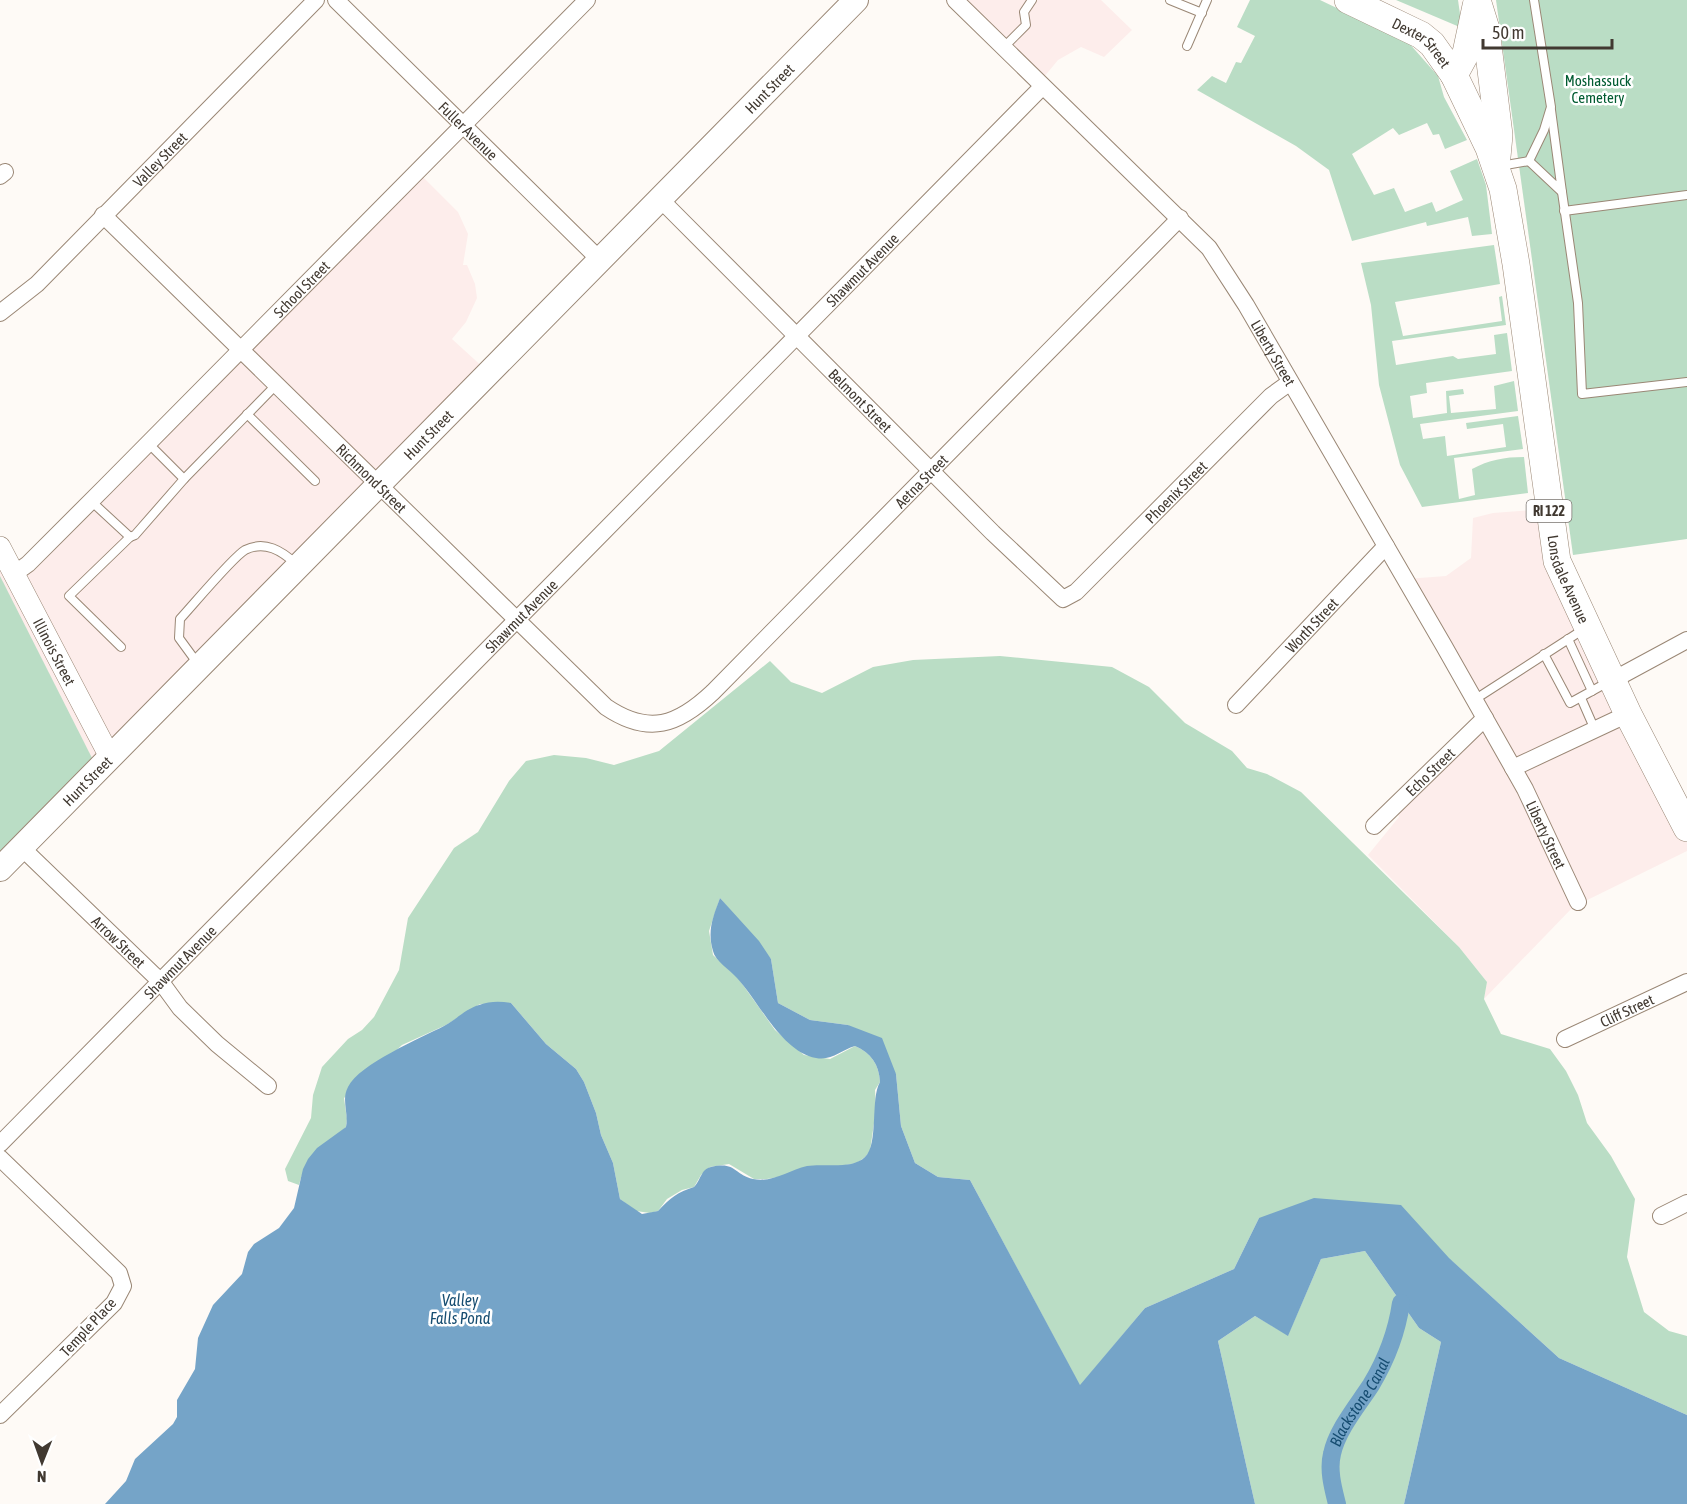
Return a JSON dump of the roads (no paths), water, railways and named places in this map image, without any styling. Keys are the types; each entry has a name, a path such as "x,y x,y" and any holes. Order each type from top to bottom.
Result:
{"main road":[{"name":"Hunt Street","path":"0,869 856,0"},
{"name":"Dexter Street","path":"1348,0 1421,35 1442,56 1454,75"},
{"name":"Lonsdale Avenue","path":"1477,1 1466,53 1454,75 1497,167 1516,264 1553,545 1566,582 1577,633 1602,685 1628,714 1687,828"},
{"name":"Lonsdale Avenue","path":"1477,1 1486,29 1499,135 1497,167"}],"street":[{"name":"Valley Street","path":"0,313 37,284 316,0"},
{"name":"Fuller Avenue","path":"336,0 461,126 601,261"},
{"name":"School Street","path":"14,574 28,564 91,501 586,0"},
{"name":"Liberty Street","path":"955,0 1209,248 1246,305 1289,383 1485,718 1513,768 1578,902"},
{"name":"Shawmut Avenue","path":"0,1144 1042,87"},
{"name":"Belmont Street","path":"660,199 993,533 1063,599"},
{"name":"Richmond Street","path":"103,215 606,707 621,717 652,723"},
{"name":"Aetna Street","path":"652,723 678,720 692,712 933,471 1180,218"},
{"name":"Phoenix Street","path":"1063,599 1076,592 1270,396 1289,383"},
{"name":"Worth Street","path":"1236,705 1386,546"},
{"name":"Illinois Street","path":"0,547 110,757"},
{"path":"1602,685 1687,640"},
{"path":"1513,768 1628,714"},
{"name":"Echo Street","path":"1374,826 1485,718"},
{"name":"Arrow Street","path":"21,847 160,982 180,1008 217,1044 268,1086"},
{"name":"Cliff Street","path":"1565,1039 1687,982"},
{"name":"Temple Place","path":"0,1158 119,1273 123,1286 114,1303 0,1415"},
{"path":"1661,1216 1687,1203"}],"lane":[{"path":"1003,48 1026,25 1024,12 1032,0"},
{"path":"1170,0 1202,13"},
{"path":"1187,46 1207,0"},
{"path":"1546,0 1534,1 1578,303 1582,394 1687,382"},
{"path":"1529,161 1544,130 1551,107"},
{"path":"1497,167 1529,161"},
{"path":"1529,161 1562,192"},
{"path":"1564,211 1687,195"},
{"path":"121,647 69,596 130,537 135,535 184,479 276,385"},
{"path":"247,414 315,481"},
{"path":"148,443 184,479"},
{"path":"91,501 130,537"},
{"path":"200,667 179,638 180,619 245,550 265,546 282,550 299,566"},
{"path":"1474,700 1577,633"},
{"path":"1544,654 1570,703 1602,685"},
{"path":"1581,698 1595,730"}],"water":[{"name":"Valley Falls Pond","path":"720,898 759,941 771,959 778,1003 810,1020 848,1025 882,1038 896,1074 901,1126 915,1163 938,1177 970,1180 1080,1385 1145,1308 1234,1269 1259,1218 1314,1198 1401,1205 1449,1258 1559,1358 1687,1415 1687,1504 1404,1504 1441,1342 1419,1328 1365,1251 1321,1259 1288,1336 1255,1316 1218,1341 1255,1504 105,1504 126,1481 135,1459 173,1424 177,1417 177,1400 195,1369 198,1338 213,1305 242,1274 248,1252 254,1244 279,1228 294,1208 303,1169 308,1159 317,1148 346,1127 345,1097 354,1078 377,1061 453,1021 474,1007 491,1002 511,1003 546,1044 576,1069 584,1082 596,1113 601,1135 613,1163 620,1199 642,1214 658,1211 674,1196 694,1187 703,1172 711,1167 730,1167 746,1177 760,1180 774,1178 807,1166 853,1163 865,1157 872,1142 875,1099 880,1082 876,1065 866,1052 855,1046 832,1057 822,1059 804,1054 782,1036 737,978 714,955 711,930"}],"waterway":[{"name":"Blackstone Canal","path":"1337,1504 1331,1473 1331,1460 1335,1445 1343,1427 1381,1366 1394,1335 1401,1303"}],"park label":[{"name":"Moshassuck Cemetery","path":"1598,88"}]}
